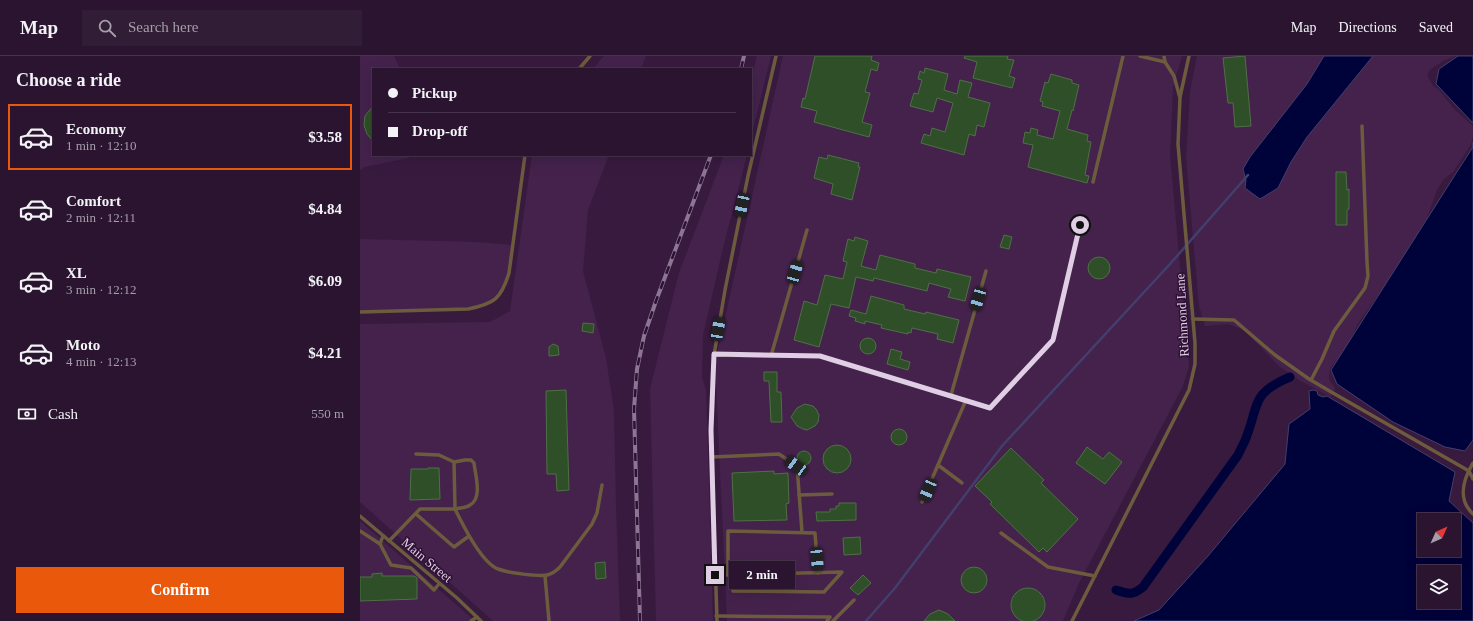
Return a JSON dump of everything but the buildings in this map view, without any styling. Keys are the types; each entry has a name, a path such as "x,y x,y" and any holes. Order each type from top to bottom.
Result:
{"lane":[{"path":"580,68 590,56"},
{"path":"716,621 711,430 714,354 725,290 747,184 776,56"},
{"path":"1093,182 1123,56"},
{"path":"1140,56 1165,62"},
{"name":"Richmond Lane","path":"1072,621 1189,390 1195,364 1195,343 1178,144 1180,98 1174,76 1165,62 1164,56"},
{"path":"1180,98 1189,56"},
{"path":"1311,380 1334,331 1359,297 1367,283 1368,276 1366,262 1362,126"},
{"path":"360,312 468,309 482,306 494,301 504,288 509,273 525,156"},
{"path":"714,354 820,356 990,408 1053,340 1080,225"},
{"path":"771,356 807,230"},
{"path":"951,395 986,271"},
{"path":"1193,318 1234,320 1275,355 1311,380 1468,471 1473,479"},
{"path":"922,502 966,400"},
{"path":"389,541 420,509 455,509 469,506 475,502 477,493 474,463 471,460 454,462 439,455 416,454"},
{"path":"712,457 779,454 796,466 802,532"},
{"path":"454,462 455,509 469,536 484,556 496,568 514,573 545,576 554,573 592,524 597,513 602,485"},
{"path":"1473,463 1468,471 1463,492 1464,501 1467,508 1473,514"},
{"path":"938,465 962,483"},
{"path":"799,495 832,494"},
{"path":"416,514 454,547 469,536"},
{"name":"Main Street","path":"360,516 481,621"},
{"path":"360,530 380,544 391,565 410,568 434,590 439,584"},
{"path":"728,575 728,531 815,532 818,573"},
{"path":"1001,533 1048,567 1095,576"},
{"path":"380,544 383,536"},
{"path":"715,575 842,572 824,592 734,591 733,575"},
{"path":"545,576 549,621"},
{"path":"833,621 854,600"},
{"path":"716,616 830,617 827,621"},
{"path":"471,621 477,617"}],"shaded area":[{"path":"360,56 394,56 400,68 372,68 372,156 410,156 409,158 364,167 360,170"},
{"path":"604,56 646,56 641,68 594,68"},
{"path":"757,56 771,56 752,134 752,75"},
{"path":"783,56 1182,56 1173,87 1170,155 1189,366 1183,386 1079,583 1063,621 727,621 715,363"},
{"path":"1197,56 1456,56 1443,61 1430,70 1427,75 1433,86 1439,90 1454,109 1473,126 1473,137 1470,146 1453,172 1443,180 1437,190 1427,218 1401,262 1357,325 1352,337 1340,356 1330,368 1329,379 1335,388 1331,397 1299,380 1279,366 1244,330 1228,324 1205,326 1199,306 1186,157 1190,92"},
{"path":"1324,56 1373,56 1307,137 1291,162 1278,188 1260,199 1245,188 1246,180 1243,169 1250,157 1307,84"},
{"path":"1458,56 1473,56 1473,123 1436,84 1439,69"},
{"path":"1473,147 1473,440 1465,451 1445,447 1393,422 1337,384 1331,370"},
{"path":"532,156 609,156 588,210 583,271 606,358 614,411 620,621 493,621 360,502 360,324 490,322 510,311"},
{"path":"724,156 747,156 723,248 703,335 702,378 706,390 713,621 656,621 650,389 679,273"},
{"path":"360,239 475,242 512,245 509,273 504,288 494,301 468,309 360,312"},
{"path":"1309,391 1317,391 1318,395 1323,397 1327,396 1455,472 1449,501 1473,523 1473,621 1134,621 1159,610 1208,556 1285,464 1289,424 1310,409"},
{"path":"360,521 475,621 360,621"}],"waterway":[{"path":"866,621 895,588 1002,446 1170,264 1248,175"},
{"path":"1116,590 1133,593 1143,587 1238,455 1250,427 1255,408 1262,395 1277,383 1290,377"}],"railway":[{"path":"741,68 744,56"},
{"path":"640,621 634,409 637,369 644,336 656,301 711,156"}],"route":[{"path":"715,575 711,430 714,354 820,356 990,408 1053,340 1080,225"}]}
